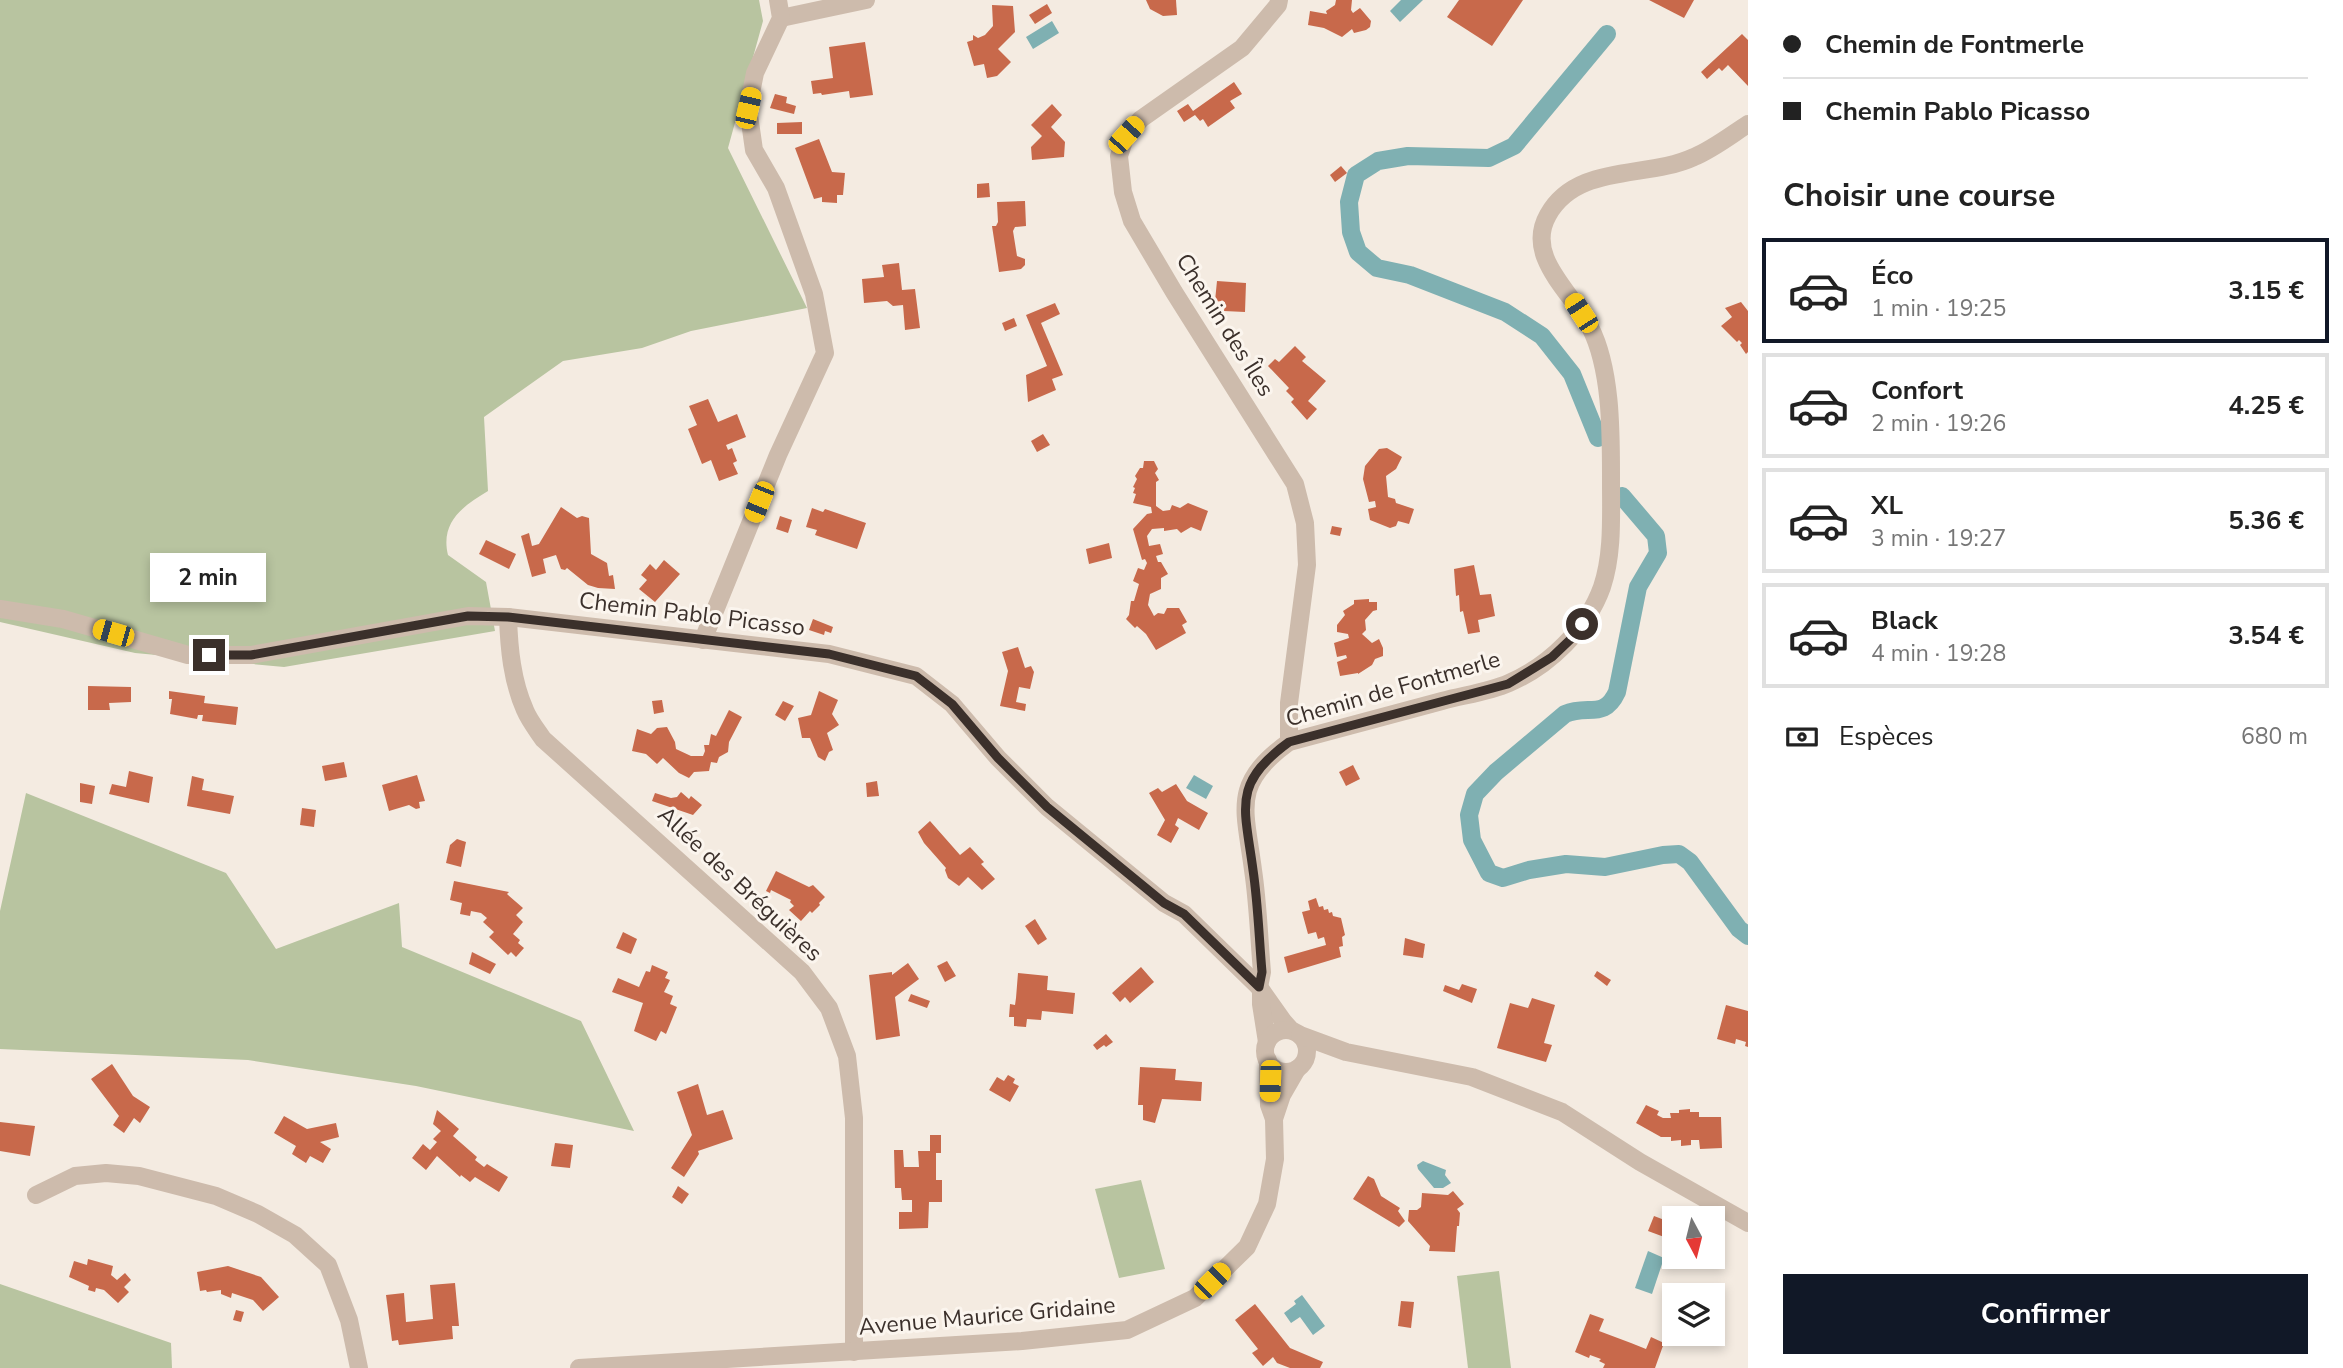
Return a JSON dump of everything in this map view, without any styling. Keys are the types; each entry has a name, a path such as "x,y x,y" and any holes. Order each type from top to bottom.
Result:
{"street":[{"path":"703,640 778,455 825,353 814,294 776,188 754,150 748,108 755,73 781,18 778,0"},
{"path":"781,18 866,0"},
{"name":"Chemin des Îles","path":"1279,0 1278,5 1242,48 1140,119 1126,135 1119,156 1123,192 1132,220 1295,484 1306,523 1307,565 1289,703 1289,742"},
{"name":"Chemin de Fontmerle","path":"1261,983 1253,869 1244,807 1252,780 1263,764 1289,742 1508,684 1552,657 1573,637 1601,589 1608,562 1611,459 1608,396 1602,363 1591,328 1552,272 1543,254 1542,235 1546,218 1558,201 1579,185 1604,176 1653,170 1694,157 1748,124"},
{"name":"Chemin Pablo Picasso","path":"0,609 63,619 188,655 251,655 468,616 508,617 829,654 916,676 952,704 998,758 1047,807 1164,903 1184,914 1261,983 1296,1033"},
{"name":"Allée des Bréguières","path":"508,617 509,651 516,682 525,711 543,739 802,972 829,1008 848,1056 854,1118 854,1352"},
{"path":"1261,983 1266,1054 1277,1070 1291,1071 1329,1053 1346,1052"},
{"path":"1267,1042 1277,1032 1296,1033 1346,1052 1472,1077 1562,1112 1640,1162 1748,1223"},
{"path":"1296,1033 1307,1045 1307,1057 1301,1065"},
{"name":"Avenue Maurice Gridaine","path":"579,1368 766,1363 822,1354 1023,1341 1127,1330 1195,1298 1247,1247 1266,1204 1275,1159 1274,1119 1269,1104 1268,1060"},
{"name":"Avenue Maurice Gridaine","path":"1274,1119 1282,1095 1301,1065"},
{"path":"36,1195 75,1176 106,1173 139,1176 216,1196 258,1214 295,1236 328,1265 349,1320 359,1368"}],"green space":[{"path":"0,0 759,0 763,21 728,148 807,308 691,331 642,348 563,361 484,417 488,491 456,516 447,533 446,543 448,555 486,582 495,631 284,667 135,653 0,622"},
{"path":"26,793 226,873 276,949 399,903 402,947 581,1021 634,1131 416,1086 248,1060 0,1049 0,911"},
{"path":"1141,1180 1165,1269 1119,1278 1095,1189"},
{"path":"1499,1271 1511,1368 1468,1368 1457,1276"},
{"path":"0,1284 171,1343 172,1368 0,1368"}],"water":[{"path":"1401,0 1423,0 1400,22 1390,11"},
{"path":"1052,21 1059,33 1033,49 1026,37"},
{"path":"1194,775 1213,786 1206,799 1186,788"},
{"path":"1423,1161 1446,1170 1445,1175 1451,1183 1443,1188 1434,1188 1418,1169 1417,1165"},
{"path":"1648,1251 1662,1257 1652,1294 1635,1288"},
{"path":"1302,1295 1325,1326 1313,1335 1300,1317 1291,1323 1284,1313 1296,1304 1294,1301"}],"building":[{"path":"1146,0 1176,0 1177,15 1163,16 1150,9"},
{"path":"1336,0 1352,0 1353,13 1360,8 1371,21 1370,27 1354,33 1352,29 1342,37 1324,28 1308,25 1310,11 1327,14 1326,11 1335,5"},
{"path":"1459,0 1523,0 1492,46 1447,17"},
{"path":"1649,0 1694,0 1684,18"},
{"path":"1047,4 1052,13 1035,24 1029,15"},
{"path":"992,5 1013,6 1015,32 998,49 1011,62 997,76 987,78 984,64 974,66 967,42 973,40 973,35 978,38 985,35 993,26"},
{"path":"1742,34 1748,40 1748,86 1728,65 1722,71 1719,68 1707,79 1701,72"},
{"path":"865,42 873,95 850,98 849,91 813,94 811,81 833,78 829,47"},
{"path":"1234,82 1242,94 1230,101 1235,108 1208,127 1203,119 1200,121 1195,115 1184,122 1177,111 1188,104 1193,111"},
{"path":"775,94 787,97 786,103 796,106 794,114 770,108"},
{"path":"1052,104 1062,115 1051,127 1065,142 1064,157 1032,160 1031,147 1042,136 1031,125"},
{"path":"802,122 802,134 777,134 777,123"},
{"path":"819,139 832,172 845,173 843,195 837,195 837,203 822,202 822,197 814,199 795,148"},
{"path":"1341,166 1347,173 1335,182 1330,175"},
{"path":"989,183 990,197 977,198 977,184"},
{"path":"1025,201 1026,226 1015,227 1013,231 1017,256 1025,259 1025,265 1021,269 999,272 992,226 996,226 998,222 997,202"},
{"path":"899,263 902,290 915,289 920,328 905,330 903,305 893,306 887,301 864,303 862,279 884,277 882,265"},
{"path":"1217,281 1246,283 1245,312 1224,311 1225,302 1215,301"},
{"path":"1741,302 1748,311 1746,354 1740,345 1742,343 1739,340 1737,342 1721,326 1732,317 1725,308"},
{"path":"1055,303 1060,314 1041,323 1063,375 1052,379 1056,390 1028,402 1026,375 1047,366 1026,315"},
{"path":"1014,318 1017,326 1005,331 1002,323"},
{"path":"1295,346 1306,357 1302,361 1326,381 1308,401 1317,409 1307,420 1291,402 1294,399 1286,391 1289,388 1268,366 1275,359 1279,362"},
{"path":"708,399 718,422 737,414 746,437 726,445 728,450 732,448 737,461 733,463 738,474 719,481 711,460 702,464 688,429 697,425 689,406"},
{"path":"1043,434 1050,445 1037,452 1031,441"},
{"path":"1387,448 1402,457 1396,469 1386,476 1388,497 1414,509 1409,524 1398,521 1396,526 1390,528 1370,520 1368,509 1376,507 1375,501 1369,502 1363,479 1365,466 1379,449"},
{"path":"1144,461 1154,461 1158,469 1155,473 1159,480 1156,482 1156,506 1163,511 1170,510 1172,505 1180,508 1188,503 1208,511 1201,531 1191,527 1181,533 1177,529 1152,529 1147,536 1149,546 1160,544 1163,554 1156,556 1168,574 1161,578 1161,589 1150,594 1148,605 1154,616 1158,613 1164,614 1167,608 1179,608 1187,622 1182,625 1186,633 1156,650 1146,634 1126,619 1139,584 1133,581 1138,568 1144,570 1147,563 1145,559 1142,560 1133,529 1147,514 1152,513 1151,507 1133,503 1136,494 1133,493 1137,479 1135,476 1140,468 1143,468"},
{"path":"561,507 577,518 589,518 591,554 607,563 609,576 613,575 615,589 588,585 567,568 561,569 556,555 543,559 546,573 532,577 521,536 529,533 532,546 539,544"},
{"path":"812,508 823,512 825,509 866,523 857,549 815,535 817,530 806,527"},
{"path":"780,516 792,520 788,533 776,529"},
{"path":"1332,526 1342,528 1340,536 1330,534"},
{"path":"486,540 516,554 509,569 479,554"},
{"path":"1109,543 1112,558 1089,564 1086,549"},
{"path":"664,560 680,574 655,602 639,589 647,580 641,575 650,564 656,570"},
{"path":"1474,565 1480,595 1491,594 1495,616 1478,620 1480,632 1468,634 1463,611 1460,612 1459,595 1456,596 1454,569"},
{"path":"1369,599 1369,602 1377,602 1377,610 1365,620 1366,630 1362,634 1372,643 1379,639 1383,656 1375,659 1372,665 1358,674 1340,676 1337,662 1347,658 1346,655 1337,657 1334,643 1349,638 1348,634 1337,632 1337,625 1345,615 1343,611 1354,604 1354,600"},
{"path":"813,619 833,627 831,633 825,631 824,635 809,630"},
{"path":"1018,647 1025,668 1031,666 1034,672 1030,689 1019,687 1016,702 1026,704 1025,711 1000,706 1008,671 1002,652"},
{"path":"88,686 131,687 131,702 109,703 110,710 88,710"},
{"path":"169,691 205,696 204,703 238,707 236,725 202,721 203,715 198,715 197,719 170,714 172,699 169,699"},
{"path":"819,691 838,700 832,714 839,725 827,733 833,750 825,761 818,757 810,738 802,738 798,718 811,715"},
{"path":"662,700 664,712 654,714 652,701"},
{"path":"783,701 794,706 785,721 775,715"},
{"path":"729,710 742,717 729,742 728,752 719,757 717,763 711,762 709,771 694,772 689,778 679,773 663,758 657,764 646,754 632,751 637,729 651,734 657,728 667,727 676,749 691,756 703,756 704,745 709,745 711,734 716,736"},
{"path":"344,762 347,777 325,781 322,766"},
{"path":"1353,765 1360,779 1346,786 1339,772"},
{"path":"129,771 153,777 149,803 109,794 112,784 126,787"},
{"path":"417,775 425,801 419,802 420,808 409,805 389,811 382,785"},
{"path":"192,776 204,779 202,790 234,796 230,814 187,806"},
{"path":"877,781 879,796 867,797 866,783"},
{"path":"80,783 95,786 92,804 80,802"},
{"path":"1176,784 1187,801 1208,813 1199,830 1178,818 1175,825 1179,828 1171,843 1157,835 1165,820 1149,793 1158,788 1162,792"},
{"path":"681,792 702,805 693,815 652,801 655,793 671,798 677,797"},
{"path":"302,808 316,810 314,827 300,825"},
{"path":"930,821 960,855 970,847 995,879 982,890 968,877 959,886 948,878 946,868 918,832"},
{"path":"457,839 466,842 461,867 446,863 450,845"},
{"path":"776,871 809,887 813,885 825,897 812,913 810,911 801,921 789,910 794,906 791,900 771,890 770,893 766,891"},
{"path":"454,881 509,892 507,894 523,908 516,915 523,922 513,934 524,948 516,957 511,952 508,955 489,937 494,932 483,922 487,918 481,913 471,911 470,916 460,914 462,903 450,900"},
{"path":"1316,898 1319,907 1323,906 1324,910 1332,912 1333,916 1341,918 1345,935 1342,937 1343,946 1339,947 1341,957 1288,973 1284,957 1326,945 1324,937 1318,939 1316,932 1308,934 1302,912 1310,910 1308,901"},
{"path":"1035,919 1047,939 1038,945 1025,926"},
{"path":"623,932 637,939 631,954 616,948"},
{"path":"1405,938 1425,944 1423,958 1403,955"},
{"path":"472,952 496,964 490,974 469,964"},
{"path":"947,961 956,976 945,982 937,966"},
{"path":"908,963 919,979 895,997 900,1036 876,1040 869,975 892,972 892,975"},
{"path":"652,965 668,972 665,978 670,980 664,992 673,996 670,1004 677,1007 666,1034 661,1031 656,1041 634,1031 643,1003 612,992 618,978 639,987 646,971 650,972"},
{"path":"1141,967 1154,982 1130,1003 1125,997 1120,1002 1112,993"},
{"path":"1597,971 1611,980 1607,986 1594,976"},
{"path":"1018,973 1048,976 1047,990 1075,993 1073,1014 1042,1011 1041,1020 1027,1019 1026,1027 1014,1026 1014,1017 1009,1017 1010,1004 1015,1005"},
{"path":"1462,984 1477,989 1472,1003 1443,991 1445,985 1459,990"},
{"path":"911,994 930,1001 927,1008 908,1001"},
{"path":"1532,998 1555,1005 1544,1043 1552,1045 1546,1062 1497,1048 1510,1003 1528,1008"},
{"path":"1726,1005 1748,1011 1748,1047 1745,1046 1746,1042 1736,1039 1735,1044 1717,1039"},
{"path":"1106,1034 1113,1042 1097,1050 1093,1045"},
{"path":"112,1064 133,1096 150,1107 140,1123 134,1118 124,1133 113,1125 119,1116 91,1079"},
{"path":"1140,1067 1176,1069 1175,1080 1202,1082 1201,1101 1162,1099 1155,1123 1143,1120 1143,1105 1138,1105"},
{"path":"1008,1075 1015,1079 1013,1083 1019,1086 1010,1102 989,1090 997,1077 1004,1081"},
{"path":"698,1084 707,1115 723,1110 733,1139 698,1151 699,1154 684,1177 671,1168 692,1135 677,1092"},
{"path":"1646,1105 1659,1111 1657,1115 1663,1118 1671,1118 1670,1113 1679,1113 1679,1110 1690,1109 1690,1112 1699,1112 1699,1117 1721,1117 1722,1148 1700,1149 1699,1140 1691,1140 1691,1145 1681,1146 1681,1140 1671,1141 1671,1137 1661,1137 1636,1123"},
{"path":"437,1110 459,1129 453,1136 477,1157 475,1160 484,1167 487,1164 508,1177 499,1192 475,1177 470,1182 461,1175 460,1177 437,1156 426,1170 412,1158 423,1144 430,1150 437,1142 433,1139 441,1131 433,1124"},
{"path":"284,1116 307,1129 336,1123 339,1137 320,1142 331,1149 323,1163 310,1156 306,1163 292,1154 296,1146 274,1133"},
{"path":"0,1122 35,1126 30,1156 0,1151"},
{"path":"930,1135 941,1135 941,1153 936,1153 936,1180 942,1180 942,1202 929,1202 928,1228 899,1229 899,1212 912,1212 912,1200 902,1200 901,1188 895,1188 894,1150 903,1150 904,1167 919,1167 918,1151 930,1151"},
{"path":"555,1143 573,1145 570,1168 551,1166"},
{"path":"1368,1176 1374,1179 1381,1196 1400,1208 1398,1211 1405,1221 1399,1227 1353,1199"},
{"path":"678,1186 689,1194 682,1204 672,1197"},
{"path":"1453,1191 1464,1204 1457,1209 1460,1213 1455,1252 1429,1251 1430,1246 1408,1221 1409,1210 1421,1207 1422,1193 1448,1195"},
{"path":"1654,1216 1662,1219 1662,1236 1648,1231"},
{"path":"88,1259 113,1266 111,1275 117,1280 125,1273 131,1280 124,1287 129,1292 118,1303 104,1290 88,1290 89,1286 69,1277 74,1261 87,1265"},
{"path":"228,1266 261,1277 279,1297 263,1311 253,1300 232,1293 231,1298 221,1294 221,1290 200,1291 197,1272"},
{"path":"455,1283 459,1326 452,1326 453,1339 399,1345 398,1340 392,1341 386,1295 404,1293 406,1322 433,1319 430,1285"},
{"path":"1401,1301 1414,1302 1411,1328 1398,1326"},
{"path":"1255,1304 1290,1348 1323,1362 1320,1368 1290,1368 1277,1363 1273,1357 1263,1366 1252,1353 1258,1349 1235,1320"},
{"path":"236,1310 244,1312 241,1322 233,1320"},
{"path":"1590,1314 1604,1319 1599,1331 1646,1349 1651,1337 1662,1342 1663,1346 1655,1368 1603,1368 1605,1364 1599,1361 1601,1359 1590,1355 1589,1358 1575,1352"}],"waterway":[{"path":"1598,438 1572,374 1542,336 1505,312 1410,275 1377,268 1358,252 1351,232 1349,202 1356,175 1378,161 1408,156 1489,158 1514,146 1607,34"},
{"path":"1622,496 1656,536 1658,553 1638,587 1617,692 1612,701 1601,709 1565,714 1496,772 1475,794 1469,815 1472,840 1489,873 1503,878 1529,870 1566,864 1605,867 1679,854 1690,862 1739,929 1748,936"}],"route":[{"path":"209,655 251,655 468,616 508,617 829,654 916,676 952,704 998,758 1047,807 1164,903 1184,914 1259,987 1262,972 1253,869 1244,807 1252,780 1263,764 1289,742 1508,684 1552,657 1582,624"}]}
